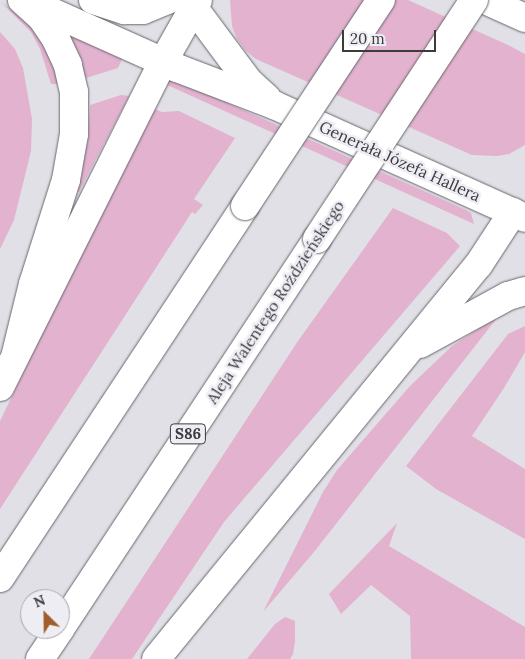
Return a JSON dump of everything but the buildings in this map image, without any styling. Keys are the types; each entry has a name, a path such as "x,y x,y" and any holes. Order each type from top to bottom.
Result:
{"main road":[{"name":"Generała Józefa Hallera","path":"23,0 163,62 274,104 521,208"},
{"path":"16,353 33,284 64,189 74,134 74,92 68,65 56,39 42,18 23,0"},
{"path":"93,0 124,10 144,10 168,0"},
{"name":"Generała Józefa Hallera","path":"188,0 249,82 274,104"},
{"path":"192,0 221,34 215,0"},
{"path":"0,386 163,62 198,0"},
{"path":"0,578 381,0"},
{"name":"Aleja Walentego Roździeńskiego","path":"70,614 474,0"},
{"path":"485,0 525,18"},
{"path":"156,659 479,264 521,208"},
{"path":"408,350 508,296 525,291"},
{"name":"Aleja Walentego Roździeńskiego","path":"40,659 53,639"}],"shaded area":[{"path":"230,0 408,0 508,45 525,54 525,145 509,154 497,156 472,155 256,59 246,51 237,39 232,26"},
{"path":"0,1 28,23 42,39 62,84 51,84 40,49 31,32"},
{"path":"0,32 15,49 23,68 32,119 31,151 14,220 0,249"},
{"path":"68,32 123,57 118,68 86,78 67,34"},
{"path":"172,78 466,210 471,213 474,224 165,84 167,79"},
{"path":"121,95 129,96 79,192 76,191 88,140 90,105"},
{"path":"152,108 162,112 179,111 235,138 194,199 203,205 195,214 192,212 0,509 0,421"},
{"path":"393,208 447,233 460,246 224,522 132,659 89,659 298,341"},
{"path":"506,311 497,318 314,552 263,612 323,492 337,470 410,386 452,346"},
{"path":"525,326 525,352 472,436 525,469 525,539 436,489 406,466 508,334"},
{"path":"397,523 389,546 525,627 525,659 411,659 410,616 371,585 341,614 329,594"},
{"path":"285,617 295,621 295,641 293,654 290,659 247,659 275,624"}]}
